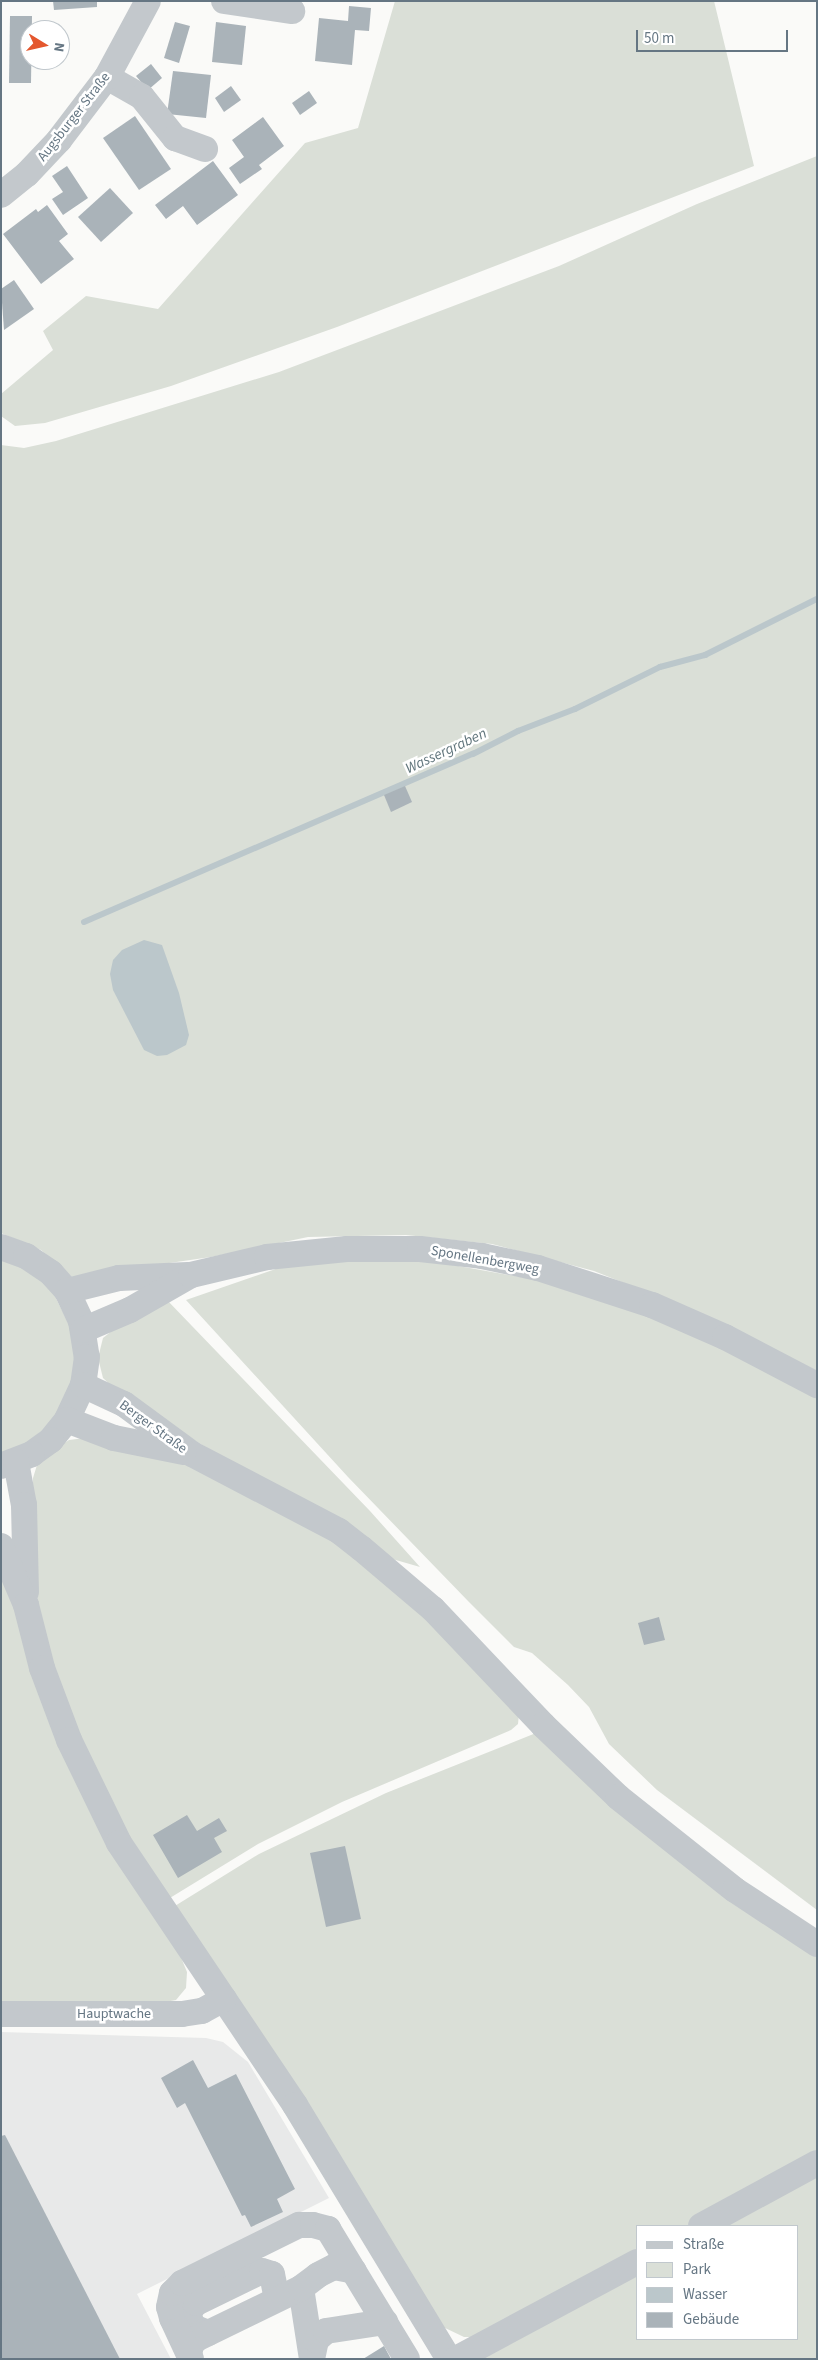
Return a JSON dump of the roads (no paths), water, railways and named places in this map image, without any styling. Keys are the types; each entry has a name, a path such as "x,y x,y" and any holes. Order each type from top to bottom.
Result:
{"street":[{"name":"Augsburger Straße","path":"1,195 27,174 59,140 107,77 148,1"},
{"path":"224,1 292,11"},
{"path":"107,77 142,97 176,138 206,148"},
{"path":"1,1247 26,1256 51,1273 67,1291 84,1330 87,1357 83,1385 68,1420 51,1440 9,1464 24,1505 26,1605"},
{"name":"Sponellenbergweg","path":"67,1291 119,1278 191,1276 267,1257 347,1249 420,1249 482,1256 538,1268 652,1305 725,1337 817,1385"},
{"name":"Sponellenbergweg","path":"84,1330 130,1310 191,1276"},
{"name":"Berger Straße","path":"83,1385 124,1404 192,1454"},
{"name":"Berger Straße","path":"68,1420 114,1438 192,1454"},
{"path":"192,1454 338,1531 391,1570 433,1609 543,1725 618,1797 735,1890 817,1944"},
{"path":"1,1546 26,1605 42,1668 88,1784 119,1843 295,2105 449,2359"},
{"name":"Hauptwache","path":"1,2014 182,2014 202,2011 224,1999"},
{"path":"703,2225 817,2163"},
{"path":"190,2357 169,2307 172,2293 182,2283 299,2225 328,2228 407,2359"},
{"path":"456,2359 636,2263"},
{"path":"190,2357 191,2345 208,2333 301,2288 334,2267 354,2271"},
{"path":"301,2288 312,2359"},
{"path":"312,2359 316,2340 326,2331 385,2322"}],"water":[{"path":"144,940 162,945 179,993 189,1035 186,1045 167,1055 157,1056 144,1050 113,990 110,974 113,960 122,950"}],"waterway":[{"name":"Wassergraben","path":"84,922 473,754 518,731 575,709 660,667 705,655 817,599"}]}
